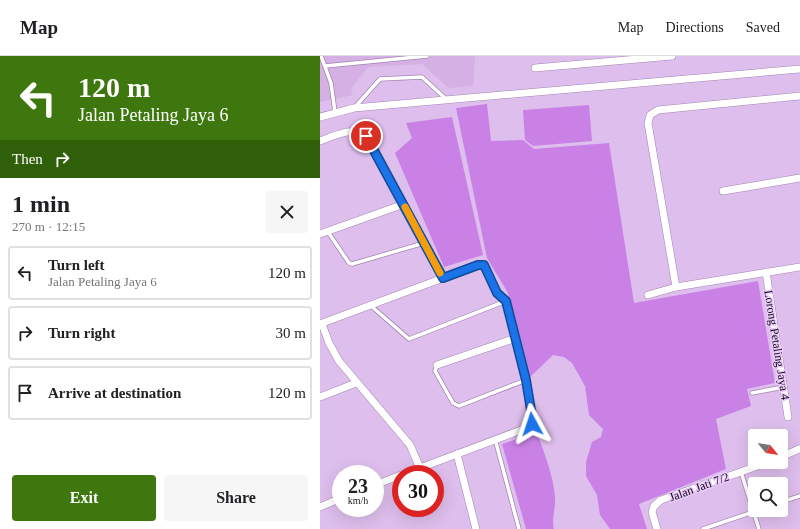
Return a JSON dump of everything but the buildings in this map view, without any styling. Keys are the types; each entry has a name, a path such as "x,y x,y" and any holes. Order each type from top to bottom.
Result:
{"street":[{"path":"535,68 672,56"},
{"path":"320,117 354,108 800,68"},
{"path":"676,287 648,123 650,115 658,110 800,96"},
{"path":"320,141 347,131 359,132 370,140 443,278"},
{"path":"723,192 800,178"},
{"path":"320,234 404,204"},
{"path":"419,465 410,445 339,361 321,324 478,265 484,265 497,293 506,301 526,380 532,424 428,465"},
{"path":"648,295 676,287 800,267"},
{"name":"Lorong Petaling Jaya 4","path":"766,272 788,417"},
{"path":"437,365 516,338"},
{"path":"320,397 356,382"},
{"path":"788,454 799,449"},
{"path":"457,454 476,529"},
{"name":"Jalan Jati 7/2","path":"657,529 652,512 654,506 661,500 749,469"},
{"path":"320,506 332,501"}],"lane":[{"path":"321,56 331,83 335,112"},
{"path":"325,66 427,56"},
{"path":"354,108 380,79 422,77 446,99"},
{"path":"328,232 349,263 352,264 424,243"},
{"path":"370,305 409,339 506,301"},
{"path":"437,365 435,371 453,403 459,406 526,380"},
{"path":"752,393 784,387"},
{"path":"495,439 519,529"},
{"path":"741,472 748,494"},
{"path":"788,500 800,496"},
{"path":"703,529 748,514"},
{"path":"755,517 759,529"}],"shaded area":[{"path":"320,56 475,56 473,86 449,88 422,64 368,67 351,89 353,95 320,102"},
{"path":"487,104 491,141 523,140 534,149 609,143 634,303 758,281 775,383 747,389 751,406 716,419 726,469 639,504 647,529 610,529 600,515 597,495 586,476 586,462 592,442 601,437 603,429 589,415 585,386 572,363 564,357 553,355 530,377 508,293 487,258 456,108"},
{"path":"589,105 592,141 533,146 525,140 523,110"},
{"path":"452,117 483,255 444,267 395,153 412,138 406,123"},
{"path":"537,432 553,482 555,502 553,521 554,529 526,529 502,444"}],"slow traffic":[{"path":"405,207 440,273"}],"route":[{"path":"366,136 370,140 443,278 478,265 484,265 497,293 506,301 526,380 532,424"}]}
